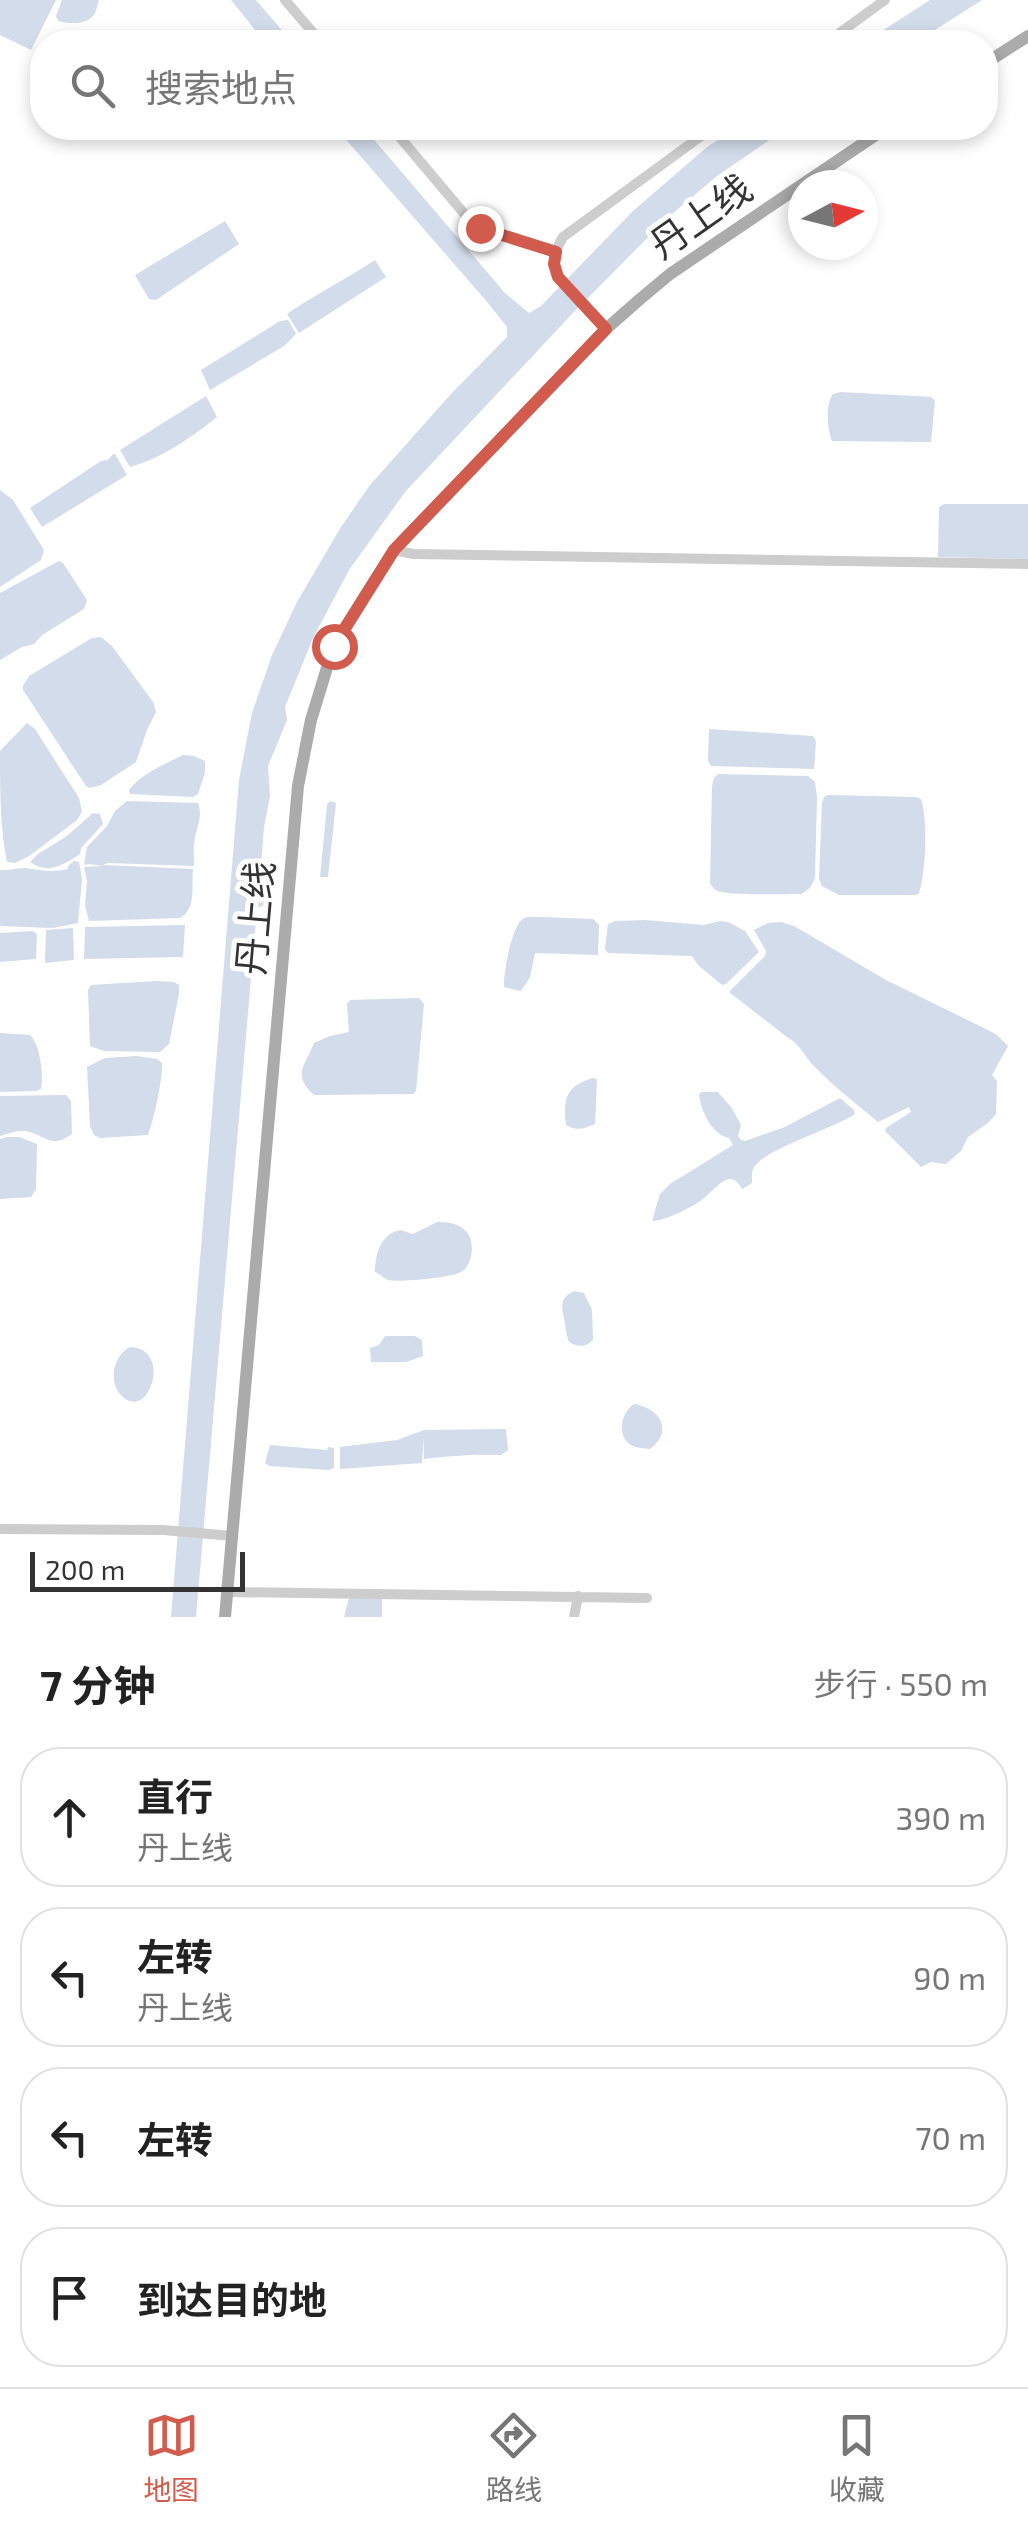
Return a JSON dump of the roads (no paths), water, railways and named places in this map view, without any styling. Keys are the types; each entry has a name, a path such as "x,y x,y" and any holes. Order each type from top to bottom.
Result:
{"main road":[{"path":"998,55 1028,36"},
{"name":"丹上线","path":"226,1617 298,786 311,720 334,646 394,550 606,329 670,274 868,140"}],"street":[{"path":"285,0 310,30"},
{"path":"844,30 885,0"},
{"path":"402,140 480,228 556,252 554,264 560,280 606,329"},
{"name":"丹上线","path":"556,252 563,237 696,140"},
{"path":"394,550 413,554 1028,564"},
{"path":"0,1529 180,1531 233,1536"},
{"path":"228,1592 647,1598"},
{"path":"574,1617 578,1596"}],"water":[{"path":"0,0 56,0 41,30 30,30 30,50 0,35"},
{"path":"62,0 99,0 91,18 72,23 58,21"},
{"path":"231,0 256,0 282,30 255,30"},
{"path":"930,0 982,0 935,30 884,30"},
{"path":"346,140 374,140 505,293 529,313 541,306 634,210 707,147 718,140 770,140 717,176 665,220 405,492 349,570 313,638 285,707 287,720 268,766 270,796 259,893 266,896 265,905 257,908 196,1617 171,1617 239,780 252,713 272,655 297,602 341,527 370,485 507,337 507,327"},
{"path":"225,221 239,244 156,300 149,299 135,275"},
{"path":"375,260 386,277 299,333 287,314"},
{"path":"288,320 296,334 284,346 210,390 201,370 280,321"},
{"path":"833,394 931,397 935,401 931,442 832,441 829,404"},
{"path":"206,396 217,417 165,453 130,467 120,450"},
{"path":"113,454 127,475 42,527 30,508"},
{"path":"0,490 13,500 44,550 41,560 0,587"},
{"path":"1028,504 1028,559 938,557 939,507"},
{"path":"59,561 87,600 84,609 34,644 0,660 0,593"},
{"path":"101,637 112,646 153,702 156,712 136,762 90,788 23,686 29,676 92,638"},
{"path":"27,723 35,729 79,798 82,812 77,820 15,863 7,862 5,849 0,751"},
{"path":"709,729 813,736 814,769 711,766"},
{"path":"183,755 205,761 198,794 130,794 129,790 140,779"},
{"path":"718,774 808,776 815,782 815,877 806,891 743,894 715,890 710,883 712,786"},
{"path":"828,795 921,799 925,846 919,893 839,895 822,886 822,803"},
{"path":"127,801 198,803 194,866 103,865 193,869 191,903 180,918 89,921 84,867 103,866 84,865 87,847"},
{"path":"330,801 336,803 328,877 320,877 327,805"},
{"path":"93,813 100,814 103,824 80,854 49,868 30,862 67,836"},
{"path":"74,861 79,862 82,879 78,923 53,928 0,926 0,870 62,870"},
{"path":"524,918 593,919 599,925 598,955 535,953 530,977 521,991 504,987 512,939"},
{"path":"645,920 704,925 728,922 745,931 759,952 722,985 692,956 608,953 608,924"},
{"path":"781,922 996,1034 1008,1046 992,1075 997,1081 996,1114 968,1137 961,1151 946,1164 931,1162 921,1167 885,1131 911,1112 909,1107 878,1122 822,1074 796,1043 729,992 765,956 754,930"},
{"path":"185,925 183,957 84,959 85,927"},
{"path":"73,928 74,960 45,963 46,930"},
{"path":"0,933 37,934 36,959 0,962"},
{"path":"155,981 179,985 169,1044 160,1052 104,1051 90,1046 91,985"},
{"path":"419,998 424,1004 413,1094 314,1095 307,1088 302,1069 314,1043 349,1032 350,1000"},
{"path":"0,1033 30,1035 33,1039 40,1060 41,1089 0,1092"},
{"path":"136,1056 162,1063 148,1135 100,1138 90,1126 87,1067 105,1058"},
{"path":"597,1079 595,1124 578,1129 566,1125 568,1094"},
{"path":"702,1092 718,1092 741,1125 738,1136 745,1141 785,1127 840,1098 855,1114 761,1160 753,1169 752,1183 742,1189 728,1179 699,1202 652,1221 660,1194 670,1184 733,1145 708,1121 700,1101"},
{"path":"66,1095 71,1101 72,1134 64,1139 53,1141 25,1131 0,1136 0,1096"},
{"path":"0,1139 37,1144 36,1189 31,1197 0,1199"},
{"path":"437,1222 463,1228 469,1236 471,1254 464,1270 402,1281 388,1280 375,1272 378,1252 388,1236 400,1230 413,1234"},
{"path":"574,1291 584,1293 592,1310 593,1339 579,1346 569,1342 562,1309 566,1296"},
{"path":"385,1336 415,1336 422,1340 423,1356 406,1362 371,1362 370,1348 379,1345"},
{"path":"130,1347 151,1359 154,1371 147,1393 140,1400 130,1401 116,1388 114,1375 120,1356"},
{"path":"634,1404 651,1410 661,1421 661,1435 650,1449 633,1446 624,1437 623,1419"},
{"path":"506,1429 508,1450 501,1455 424,1459 424,1437 422,1463 340,1469 340,1447 397,1440 424,1430"},
{"path":"270,1445 334,1448 334,1468 269,1466 265,1463"},
{"path":"349,1598 382,1599 382,1617 344,1617"}]}
